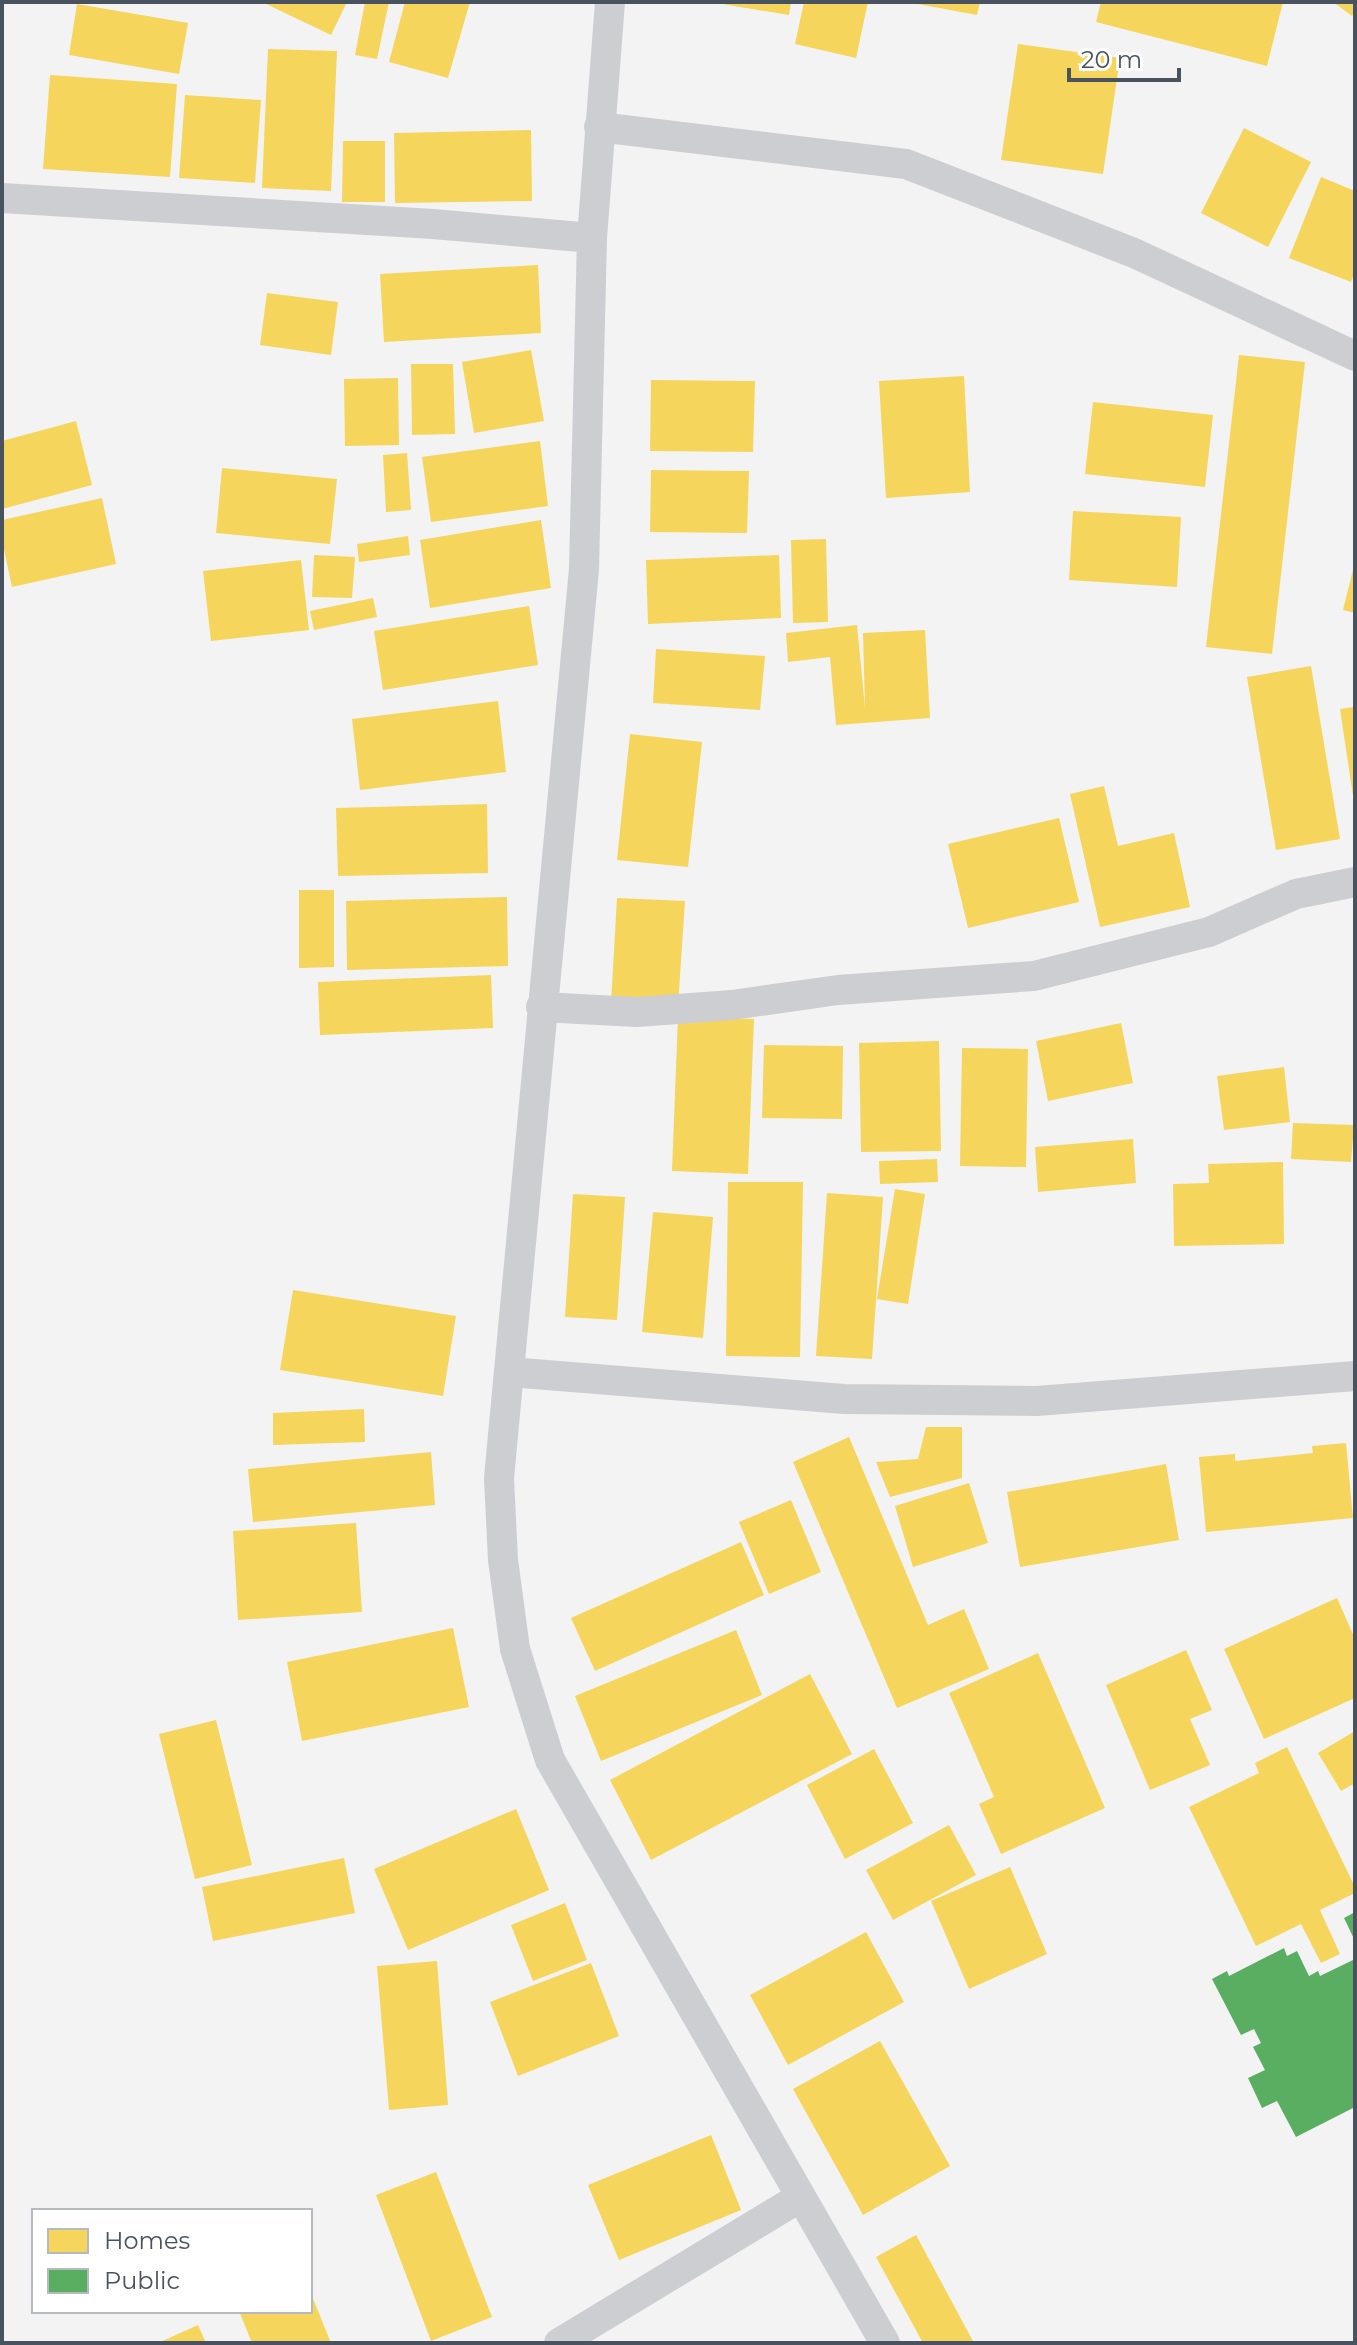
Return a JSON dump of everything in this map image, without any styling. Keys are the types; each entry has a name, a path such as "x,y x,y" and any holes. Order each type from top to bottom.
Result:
{"street":[{"path":"610,2 592,238 584,569 499,1478 503,1560 515,1649 550,1760 885,2343"},
{"path":"599,127 906,164 1134,253 1355,356"},
{"path":"2,198 253,216 433,224 592,238"},
{"path":"541,1007 637,1012 732,1005 838,990 1034,976 1209,932 1296,894 1355,882"},
{"path":"509,1372 844,1399 1037,1401 1355,1376"},
{"path":"559,2343 799,2198"}],"building: Homes":[{"path":"262,2 347,2 331,35"},
{"path":"365,2 389,2 377,59 355,55"},
{"path":"405,2 470,2 448,78 389,62"},
{"path":"710,2 791,2 789,15"},
{"path":"804,2 868,2 856,58 795,44"},
{"path":"907,2 980,2 977,15"},
{"path":"1101,2 1283,2 1267,66 1096,22"},
{"path":"1333,2 1355,2 1355,11 1352,16"},
{"path":"77,4 188,23 179,74 69,55"},
{"path":"1018,44 1120,58 1103,174 1001,160"},
{"path":"268,49 337,51 331,191 262,188"},
{"path":"50,75 177,84 170,177 43,169"},
{"path":"185,95 261,100 255,183 179,178"},
{"path":"1244,128 1311,162 1268,247 1201,213"},
{"path":"531,130 532,201 395,203 394,133"},
{"path":"343,141 385,141 385,202 342,202"},
{"path":"1321,177 1355,191 1355,272 1351,282 1289,258"},
{"path":"538,265 541,333 384,342 380,274"},
{"path":"267,293 338,302 331,355 260,345"},
{"path":"531,350 544,421 474,433 462,362"},
{"path":"1239,355 1305,362 1272,654 1206,647"},
{"path":"411,364 453,364 455,434 412,435"},
{"path":"964,376 970,492 886,498 879,381"},
{"path":"398,378 399,445 345,446 344,379"},
{"path":"651,380 755,381 753,452 650,451"},
{"path":"1093,402 1213,415 1205,487 1085,474"},
{"path":"76,421 92,485 2,509 2,441"},
{"path":"540,441 548,506 431,522 422,457"},
{"path":"407,453 411,510 386,512 383,455"},
{"path":"222,468 337,479 330,544 216,533"},
{"path":"651,470 749,471 747,533 650,532"},
{"path":"102,498 116,564 12,587 2,540 2,520"},
{"path":"1073,511 1181,517 1177,587 1069,580"},
{"path":"541,520 551,588 430,608 420,540"},
{"path":"408,536 410,555 359,562 357,544"},
{"path":"826,539 828,622 793,623 791,540"},
{"path":"314,555 355,557 352,598 312,597"},
{"path":"779,555 781,618 648,624 646,560"},
{"path":"301,560 309,630 211,641 203,571"},
{"path":"1355,562 1355,613 1343,610"},
{"path":"373,598 377,617 314,630 310,611"},
{"path":"529,606 538,665 383,690 374,631"},
{"path":"857,625 865,708 863,633 925,630 930,718 836,725 830,657 788,662 786,633"},
{"path":"656,649 765,656 760,710 653,703"},
{"path":"1311,666 1340,839 1276,850 1247,677"},
{"path":"498,701 506,772 360,790 352,719"},
{"path":"1355,707 1355,796 1353,796 1340,709"},
{"path":"630,734 702,742 688,867 617,860"},
{"path":"1104,786 1118,846 1174,833 1190,907 1100,927 1070,794"},
{"path":"487,804 488,873 338,876 336,808"},
{"path":"1059,818 1079,902 968,928 948,844"},
{"path":"299,890 334,890 334,967 299,968"},
{"path":"507,897 508,966 347,970 346,901"},
{"path":"617,898 685,901 678,1006 611,1003"},
{"path":"491,975 493,1028 320,1035 318,982"},
{"path":"678,1016 754,1019 748,1174 672,1171"},
{"path":"1121,1023 1133,1083 1048,1101 1036,1041"},
{"path":"939,1041 941,1151 861,1152 859,1043"},
{"path":"764,1045 843,1046 842,1119 762,1118"},
{"path":"962,1048 1028,1049 1026,1167 960,1166"},
{"path":"1284,1067 1290,1122 1224,1130 1217,1076"},
{"path":"1293,1123 1354,1125 1351,1162 1291,1159"},
{"path":"1133,1139 1136,1183 1038,1192 1035,1147"},
{"path":"937,1159 938,1182 880,1184 879,1161"},
{"path":"1283,1162 1284,1244 1174,1246 1173,1184 1209,1183 1208,1164"},
{"path":"728,1182 803,1182 800,1357 726,1356"},
{"path":"895,1189 925,1194 908,1304 877,1299"},
{"path":"827,1193 883,1197 872,1359 816,1356"},
{"path":"573,1194 625,1197 617,1320 565,1317"},
{"path":"653,1212 713,1217 703,1338 642,1332"},
{"path":"293,1290 456,1316 443,1396 280,1370"},
{"path":"364,1409 365,1442 273,1445 273,1413"},
{"path":"926,1427 962,1427 962,1478 890,1497 876,1462 918,1459"},
{"path":"849,1437 928,1625 964,1609 989,1669 897,1708 793,1462"},
{"path":"1346,1443 1353,1518 1206,1532 1199,1457 1235,1454 1235,1461 1313,1453 1312,1446"},
{"path":"431,1452 435,1505 253,1522 248,1469"},
{"path":"1166,1464 1179,1540 1020,1567 1007,1492"},
{"path":"969,1483 988,1543 913,1567 895,1506"},
{"path":"791,1500 821,1572 769,1594 739,1522"},
{"path":"356,1523 362,1612 238,1620 233,1531"},
{"path":"741,1542 764,1595 595,1671 571,1618"},
{"path":"1337,1598 1355,1639 1355,1698 1264,1739 1224,1649"},
{"path":"453,1628 469,1707 302,1741 287,1662"},
{"path":"736,1630 762,1695 601,1761 575,1696"},
{"path":"1186,1650 1212,1710 1190,1719 1210,1765 1150,1790 1106,1685"},
{"path":"1038,1653 1105,1808 1001,1854 979,1804 994,1797 949,1693"},
{"path":"810,1674 852,1754 651,1860 610,1780"},
{"path":"216,1720 252,1865 195,1879 159,1734"},
{"path":"1355,1731 1355,1783 1341,1791 1318,1753"},
{"path":"1287,1747 1355,1887 1355,1893 1320,1910 1340,1954 1321,1963 1301,1924 1256,1946 1189,1807 1259,1773 1255,1763"},
{"path":"874,1749 913,1823 845,1859 807,1785"},
{"path":"516,1809 549,1890 408,1950 374,1869"},
{"path":"949,1825 976,1875 893,1920 866,1870"},
{"path":"344,1858 355,1913 213,1941 202,1887"},
{"path":"1010,1867 1047,1954 969,1989 931,1901"},
{"path":"565,1903 587,1960 533,1981 511,1925"},
{"path":"866,1932 904,2002 788,2065 750,1995"},
{"path":"437,1961 448,2105 389,2110 377,1966"},
{"path":"591,1963 619,2036 518,2076 490,2002"},
{"path":"880,2041 950,2166 863,2215 793,2089"},
{"path":"711,2135 741,2210 619,2260 588,2185"},
{"path":"436,2172 492,2317 431,2341 376,2195"},
{"path":"916,2235 974,2343 923,2343 876,2257"},
{"path":"312,2296 331,2343 252,2343 240,2313 312,2313"},
{"path":"198,2325 206,2343 158,2343"}],"building: Public":[{"path":"1355,1912 1355,1941 1344,1918"},
{"path":"1284,1948 1287,1956 1297,1951 1309,1976 1318,1971 1320,1976 1355,1959 1355,2107 1296,2137 1277,2101 1262,2108 1248,2078 1265,2070 1253,2047 1261,2043 1254,2029 1241,2035 1212,1979 1227,1971 1229,1976"}]}
